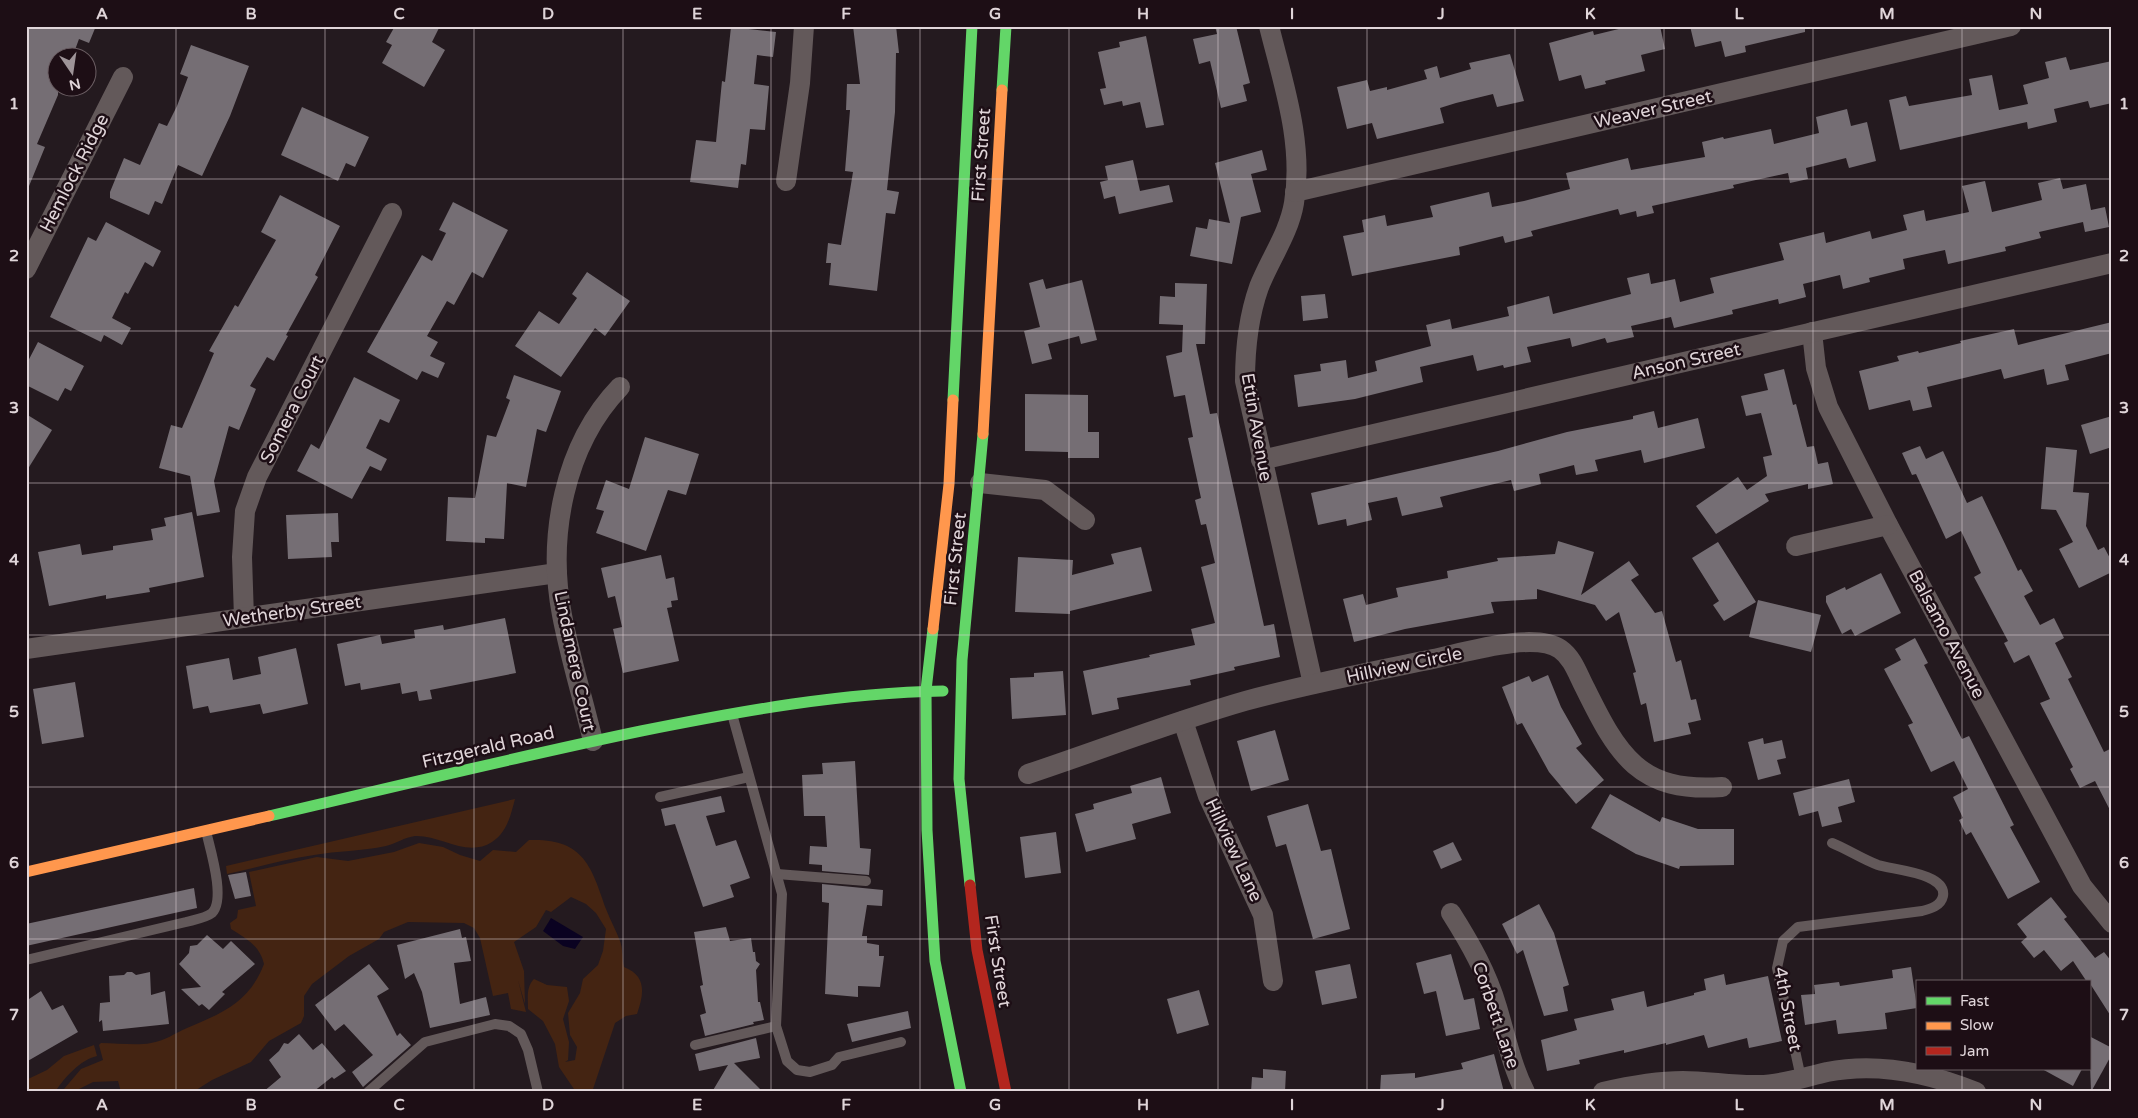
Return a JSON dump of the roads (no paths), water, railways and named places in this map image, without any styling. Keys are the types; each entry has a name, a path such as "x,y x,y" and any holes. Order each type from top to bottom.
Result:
{"main road":[{"name":"First Street","path":"961,1092 935,961 927,830 926,690 950,484 972,26"},
{"name":"First Street","path":"1006,26 980,483 962,660 959,779 977,950 1006,1092"},
{"name":"Fitzgerald Road","path":"26,872 593,741 731,713 810,700 926,690 962,691"}],"street":[{"path":"786,180 800,83 804,26"},
{"name":"Ettin Avenue","path":"1270,26 1293,127 1297,160 1295,192 1294,204 1282,240 1260,287 1249,319 1245,350 1245,381 1261,460 1313,684"},
{"name":"Weaver Street","path":"1295,192 2011,26"},
{"name":"Hemlock Ridge","path":"26,269 123,77"},
{"name":"Somera Court","path":"244,618 242,557 245,511 257,477 392,213"},
{"name":"Anson Street","path":"1261,460 2112,263"},
{"name":"Balsamo Avenue","path":"1812,332 1816,368 1828,407 1888,525 2082,886 2112,923"},
{"name":"Lindamere Court","path":"593,741 562,614 557,573 559,519 570,472 585,438 602,409 620,387"},
{"path":"980,483 1045,490 1085,520"},
{"path":"1796,546 1888,525"},
{"name":"Wetherby Street","path":"26,649 557,573"},
{"name":"Hillview Circle","path":"1028,774 1243,702 1313,684 1490,647 1532,642 1547,643 1560,649 1570,659 1607,734 1633,764 1652,776 1673,785 1698,789 1722,787"},
{"name":"Hillview Lane","path":"1183,721 1208,796 1263,915 1273,981"},
{"name":"Corbett Lane","path":"1451,913 1472,946 1486,975 1497,1006 1513,1069 1525,1092"},
{"path":"1603,1092 1631,1086 1681,1081 1760,1086 1794,1084 1829,1072 1869,1069 1908,1072 1947,1080 1976,1092"}],"lane":[{"path":"731,713 782,894 776,1026 787,1061 797,1070 810,1072 832,1065 839,1057 901,1042"},
{"path":"660,797 749,777"},
{"path":"26,960 186,922 211,914 216,905 217,881 206,830"},
{"name":"4th Street","path":"1794,1084 1777,968 1783,941 1798,928 1922,912 1936,907 1943,898 1942,888 1938,882 1924,876 1877,864 1832,843"},
{"path":"777,874 866,881"},
{"path":"368,1092 425,1042 495,1024 509,1026 521,1034 528,1050 538,1092"},
{"path":"695,1046 776,1026"}]}
